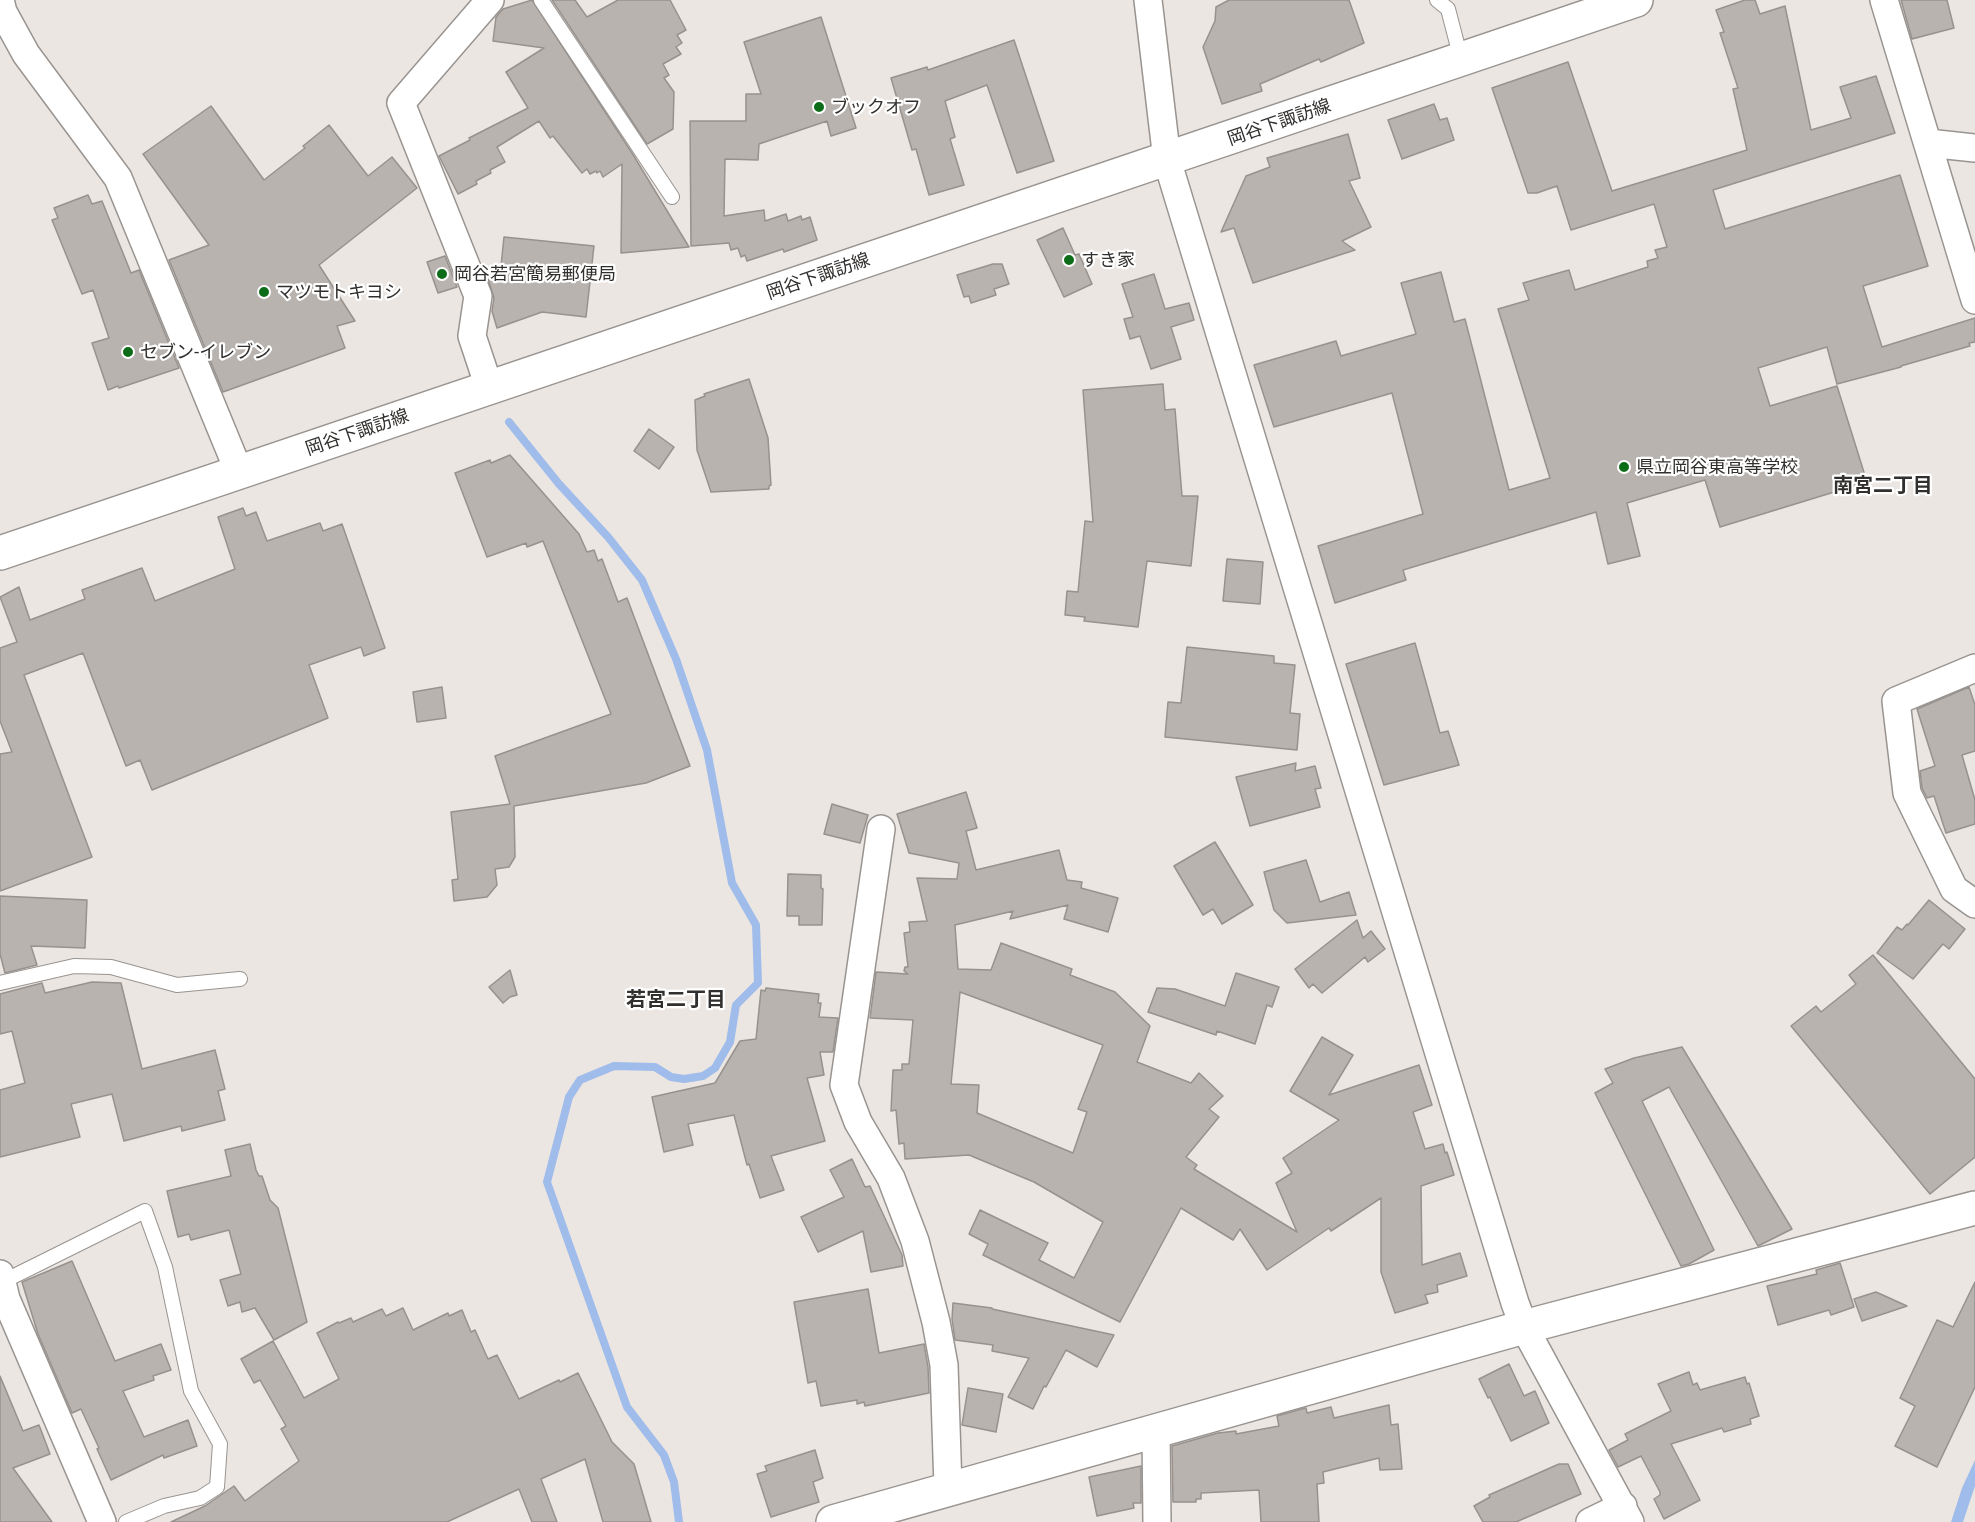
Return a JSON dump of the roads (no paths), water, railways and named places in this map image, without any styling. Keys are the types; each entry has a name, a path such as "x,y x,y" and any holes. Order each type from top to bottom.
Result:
{"main road":[{"name":"岡谷下諏訪線","path":"0,553 1636,0"},
{"path":"832,1522 1524,1327 1975,1208"}],"street":[{"path":"0,0 3,12 26,54 118,178 239,472"},
{"path":"489,387 472,336 478,296 401,103 490,0"},
{"path":"1148,0 1167,160 1524,1327 1627,1514 1590,1522"},
{"path":"1884,0 1975,300"},
{"path":"1928,143 1975,148"},
{"path":"1975,668 1896,700 1907,793 1954,889 1975,904"},
{"path":"881,829 844,1085 858,1122 891,1178 915,1241 933,1310 944,1365 948,1488"},
{"path":"1,1278 6,1299 102,1522"},
{"path":"1156,1431 1157,1522"}],"lane":[{"path":"541,0 672,197"},
{"path":"1437,0 1448,9 1461,59"},
{"path":"0,983 74,966 111,967 177,986 240,979"},
{"path":"1,1278 145,1211 165,1267 191,1391 220,1444 220,1455 218,1487 200,1498 164,1506 126,1522"}],"water":[{"path":"1975,1460 1975,1486 1963,1522 1951,1522 1962,1488"}],"waterway":[{"path":"509,422 642,580 676,659 707,750 732,883 756,925 758,983 736,1005 730,1042 715,1068 703,1076 684,1079 671,1077 655,1067 614,1066 580,1080 569,1097 547,1182 627,1407 664,1455 674,1482 679,1522"}],"place":[{"name":"ブックオフ","path":"819,107"},
{"name":"すき家","path":"1069,260"},
{"name":"岡谷若宮簡易郵便局","path":"442,274"},
{"name":"マツモトキヨシ","path":"264,292"},
{"name":"セブン-イレブン","path":"128,352"},
{"name":"県立岡谷東高等学校","path":"1624,467"}],"district":[{"name":"南宮二丁目","path":"1883,485"},
{"name":"若宮二丁目","path":"676,999"}]}
